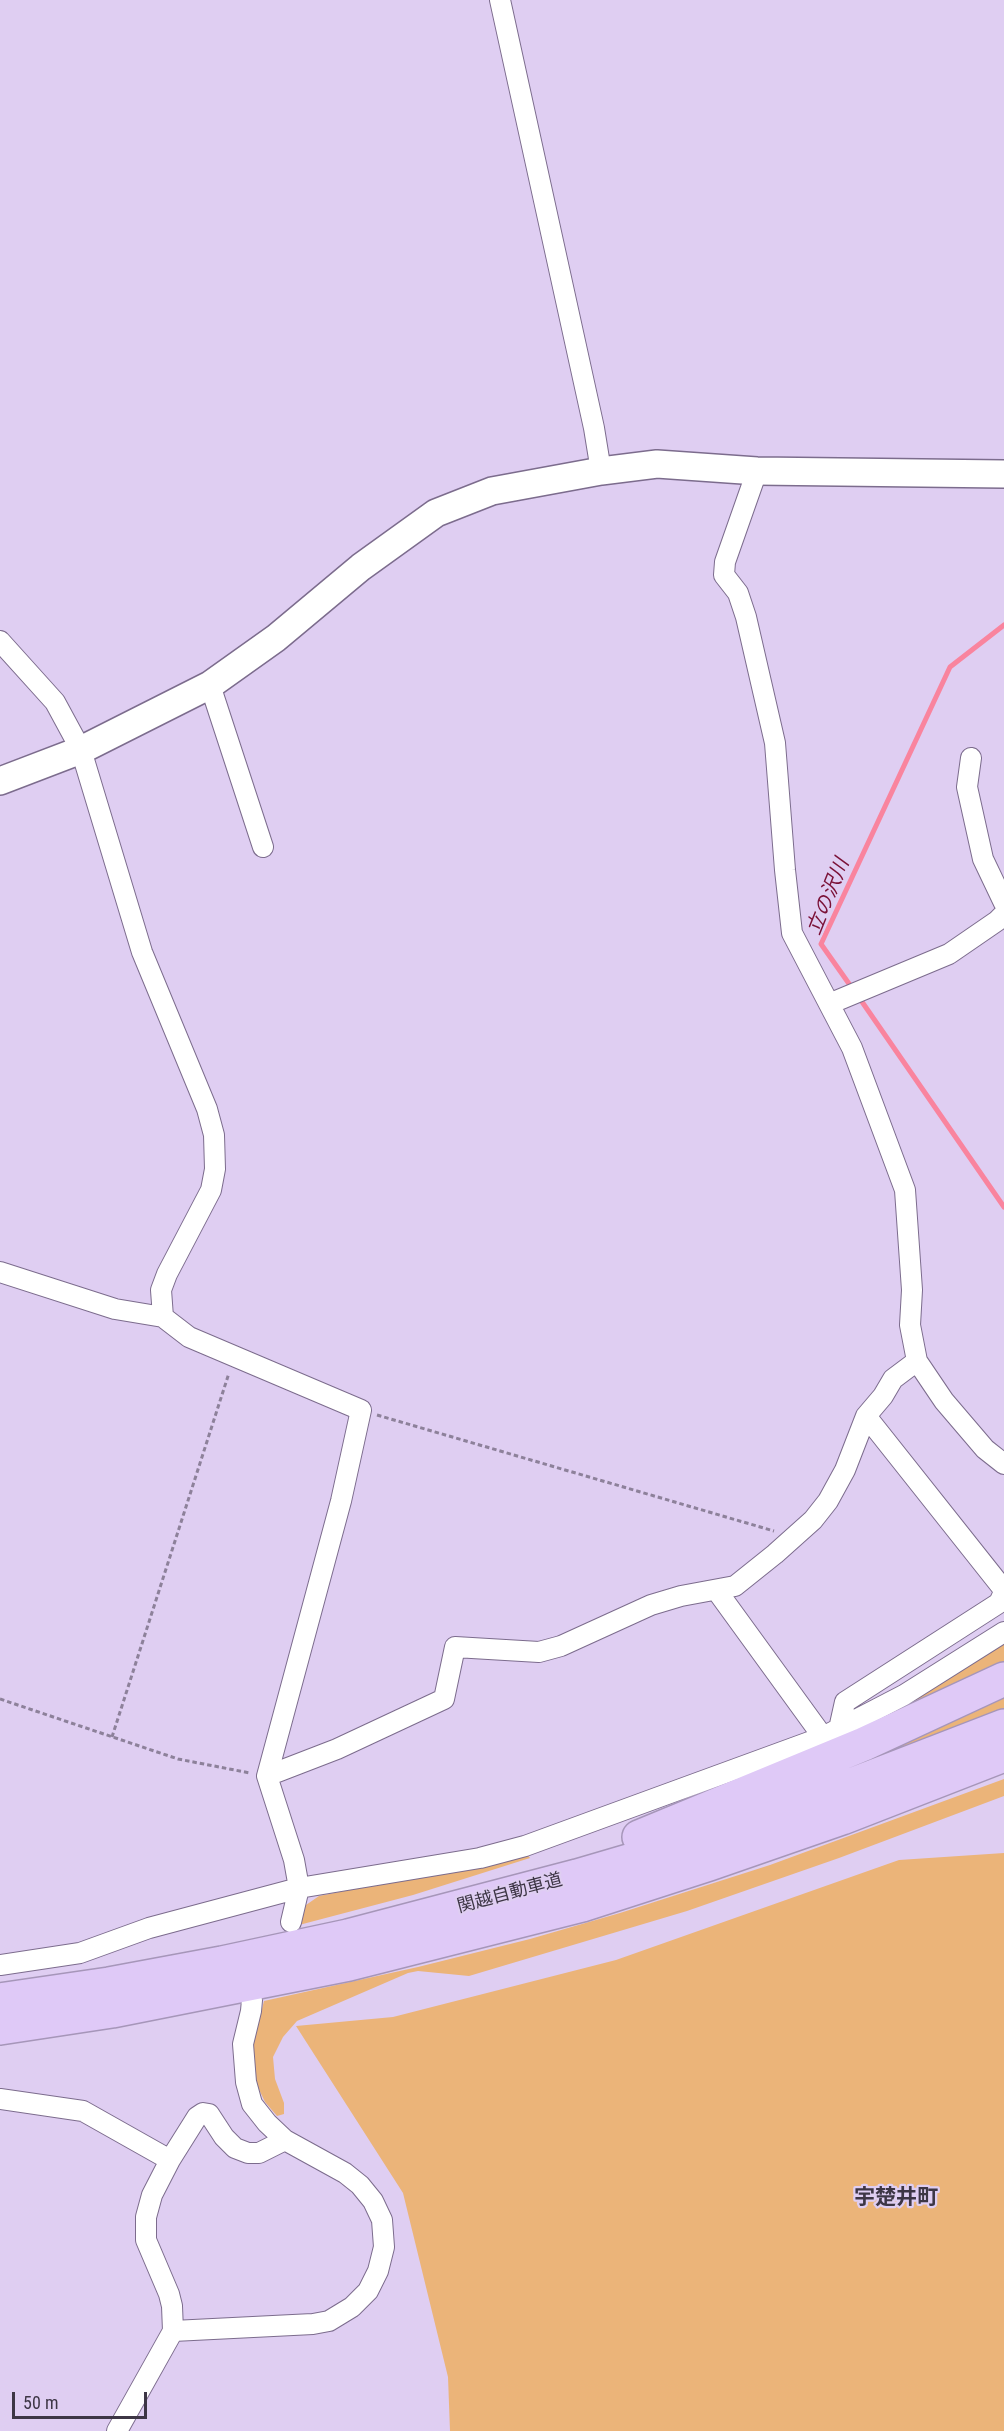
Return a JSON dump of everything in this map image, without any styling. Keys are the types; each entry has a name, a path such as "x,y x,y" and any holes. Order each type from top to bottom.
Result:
{"highway":[{"path":"348,1936 534,1876 678,1823 864,1744 1004,1679"},
{"name":"関越自動車道","path":"0,2000 109,1984 348,1936 577,1876 693,1842 840,1790 1004,1726"},
{"name":"関越自動車道","path":"0,2028 112,2011 337,1966 582,1905 842,1818 1004,1755"}],"street":[{"path":"500,0 594,428 601,471"},
{"path":"0,781 81,750 210,685 276,638 361,567 436,513 492,491 601,471 657,464 758,471 1004,474"},
{"path":"758,471 725,562 724,575 738,593 746,617 776,743 792,933 852,1048 905,1190 912,1290 910,1325 917,1361 985,1449 1004,1464"},
{"path":"0,641 55,702 81,750 142,952 207,1109 214,1135 215,1169 211,1190 167,1274 161,1290 163,1317"},
{"path":"210,685 264,847"},
{"path":"971,758 967,787 983,859 1004,903"},
{"path":"829,1005 949,954 998,921 1004,914"},
{"path":"0,1272 116,1309 163,1317 189,1336 361,1410 342,1501 267,1776 294,1860 299,1888 291,1922"},
{"path":"267,1776 337,1749 444,1699 455,1647 540,1652 561,1646 651,1605 681,1596 735,1586 813,1520 828,1501 845,1470 866,1416 884,1396 893,1379 917,1361"},
{"path":"831,1733 845,1702 999,1603 1004,1591 866,1416"},
{"path":"717,1591 831,1733"},
{"path":"0,1965 80,1953 149,1928 299,1888 480,1858 525,1846 831,1733 904,1695 1004,1632"},
{"path":"173,2331 313,2324 329,2321 352,2307 368,2291 378,2271 384,2247 382,2220 373,2200 360,2185 285,2140 252,2104 246,2082 243,2044 252,2011 252,2000"},
{"path":"0,2099 83,2111 170,2160"},
{"path":"117,2431 173,2331 169,2294 146,2240 146,2217 152,2195 170,2160 197,2117 203,2113 209,2114 224,2137 235,2148 248,2153 259,2153 285,2140"}],"path":[{"path":"112,1737 235,1356"},
{"path":"361,1410 774,1531 779,1550"},
{"path":"0,1699 178,1759 267,1776"}],"shaded area":[{"path":"1004,1643 1004,1665 892,1715 889,1712"},
{"path":"1004,1693 1004,1709 995,1713 799,1784"},
{"path":"1004,1779 1004,1796 839,1858 687,1911 469,1976 418,1971 408,1973 297,2021 283,2037 273,2057 275,2079 284,2103 284,2114 277,2116 265,2102 255,2081 253,2044 264,2001 418,1967 530,1939 620,1913 770,1865"},
{"path":"1004,1853 1004,2431 450,2431 448,2377 403,2193 296,2026 393,2017 616,1960 899,1860"},
{"path":"528,1855 530,1858 413,1895 299,1925 306,1905 319,1896 420,1876 481,1868"}],"waterway":[{"name":"立の沢川","path":"852,988 821,944 950,667 1004,625"},
{"name":"立の沢川","path":"858,996 1004,1207"}],"district":[{"name":"宇楚井町","path":"896,2199"}]}
